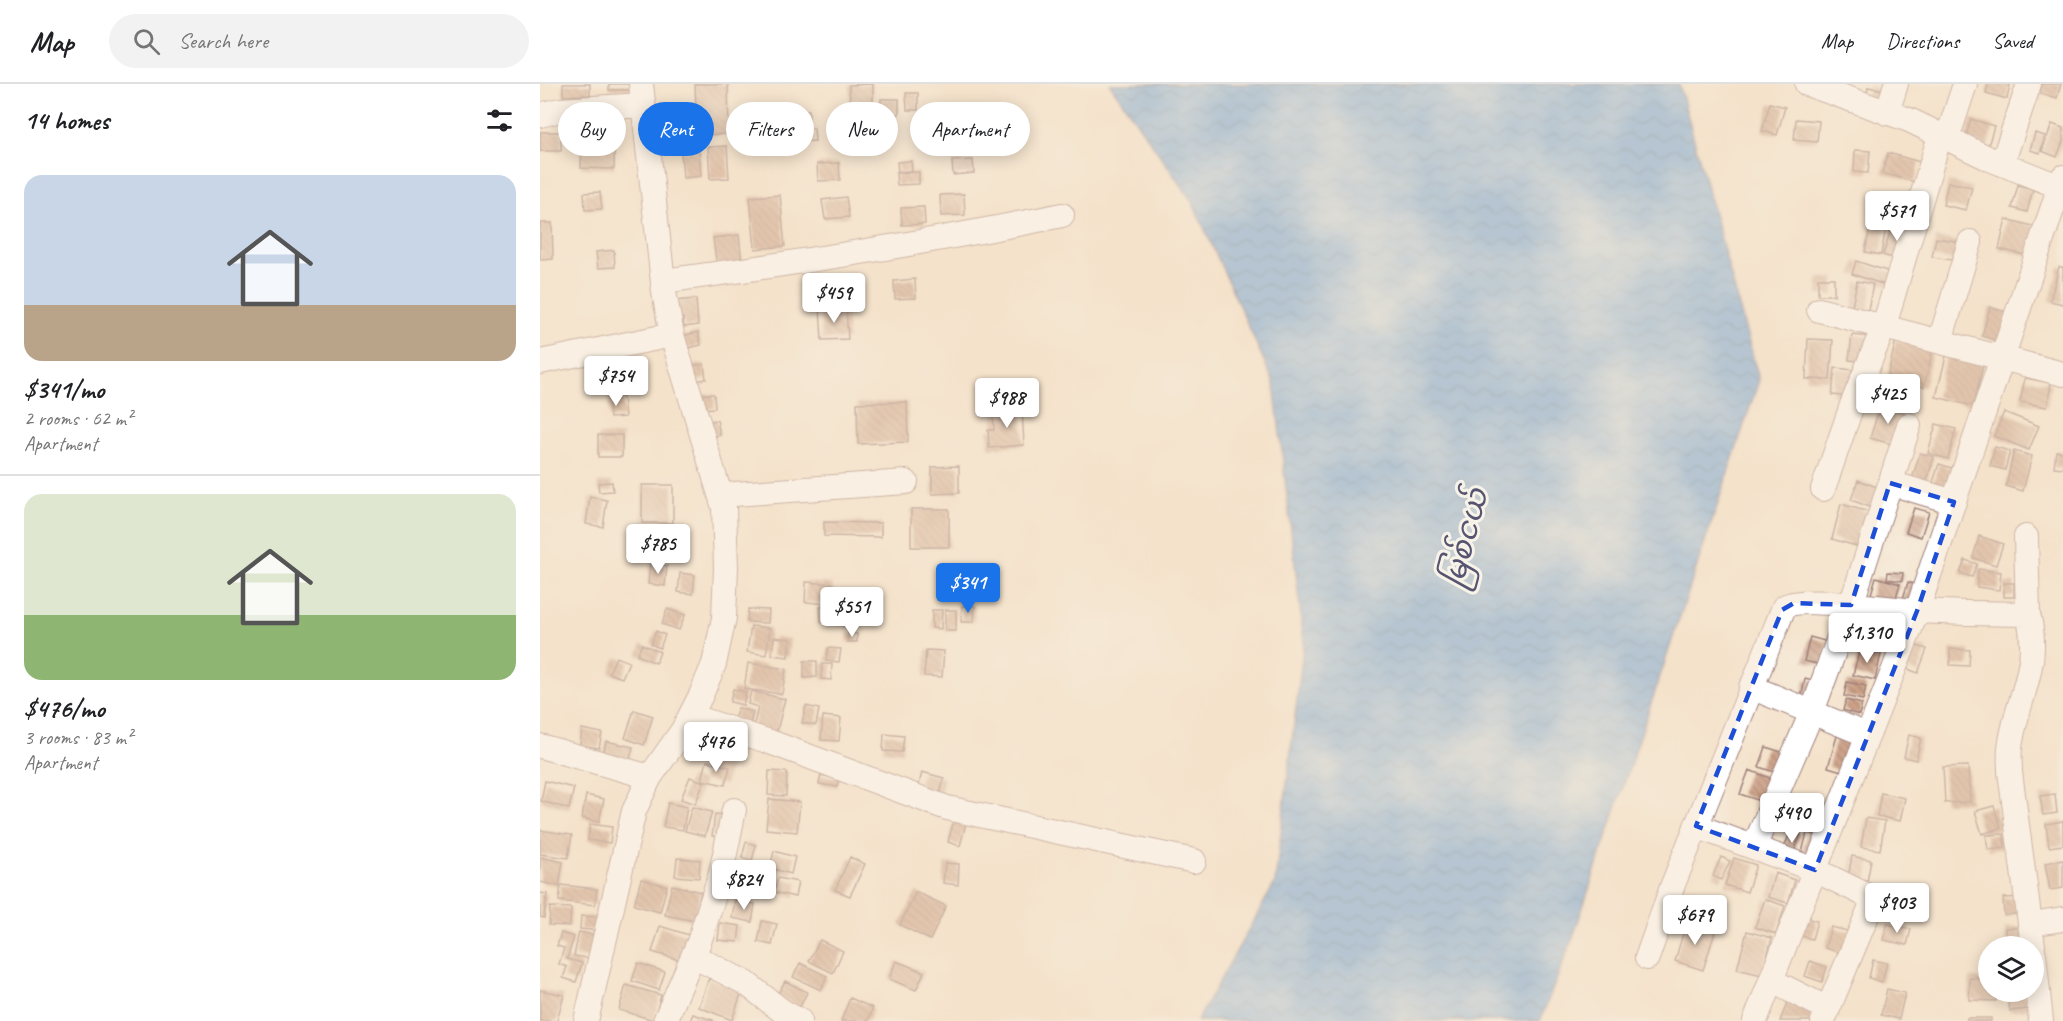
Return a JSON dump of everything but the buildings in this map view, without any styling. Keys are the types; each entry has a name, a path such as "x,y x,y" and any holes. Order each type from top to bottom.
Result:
{"street":[{"path":"1755,1021 1917,611 2062,184 2002,164 1909,120 1887,113 1832,88 1807,84"},
{"path":"1887,113 1896,84"},
{"path":"1823,489 1852,405 1884,326 1944,137 1965,84"},
{"path":"2002,164 2030,84"},
{"path":"540,115 642,94 663,282 672,335 724,508 726,533 724,618 714,664 691,716 650,777 634,811 586,1021"},
{"path":"663,282 870,251 982,232 1062,215"},
{"path":"1940,341 1970,242"},
{"path":"1819,310 2063,374"},
{"path":"540,362 672,335"},
{"path":"1754,848 1812,712 1851,605 1909,425"},
{"path":"720,495 906,482"},
{"path":"1890,483 1954,502"},
{"path":"2026,537 2028,614 2033,631 2033,645 2028,682 2014,726 2010,749 2010,772 2032,935 2063,919"},
{"path":"1647,958 1696,826 1782,610 1787,604 1816,603 1917,611 2028,614"},
{"path":"1751,687 1867,735"},
{"path":"691,716 770,742 947,808 1194,861"},
{"path":"540,746 650,777"},
{"path":"665,1021 693,956 721,873 734,810"},
{"path":"1696,826 1815,870 1866,895 1873,901 1826,1015 1772,981"},
{"path":"693,956 746,983 782,1011 800,1021"},
{"path":"2039,1002 2041,1021"}],"highlighted area":[{"path":"1890,483 1954,502 1917,611 1815,870 1696,826 1782,610 1794,603 1851,605"}],"water":[{"name":"မြစ်ငယ်","path":"1110,84 1679,84 1759,380 1573,937 1540,1021 1197,1021 1275,883 1304,642 1274,383 1192,201"}]}
